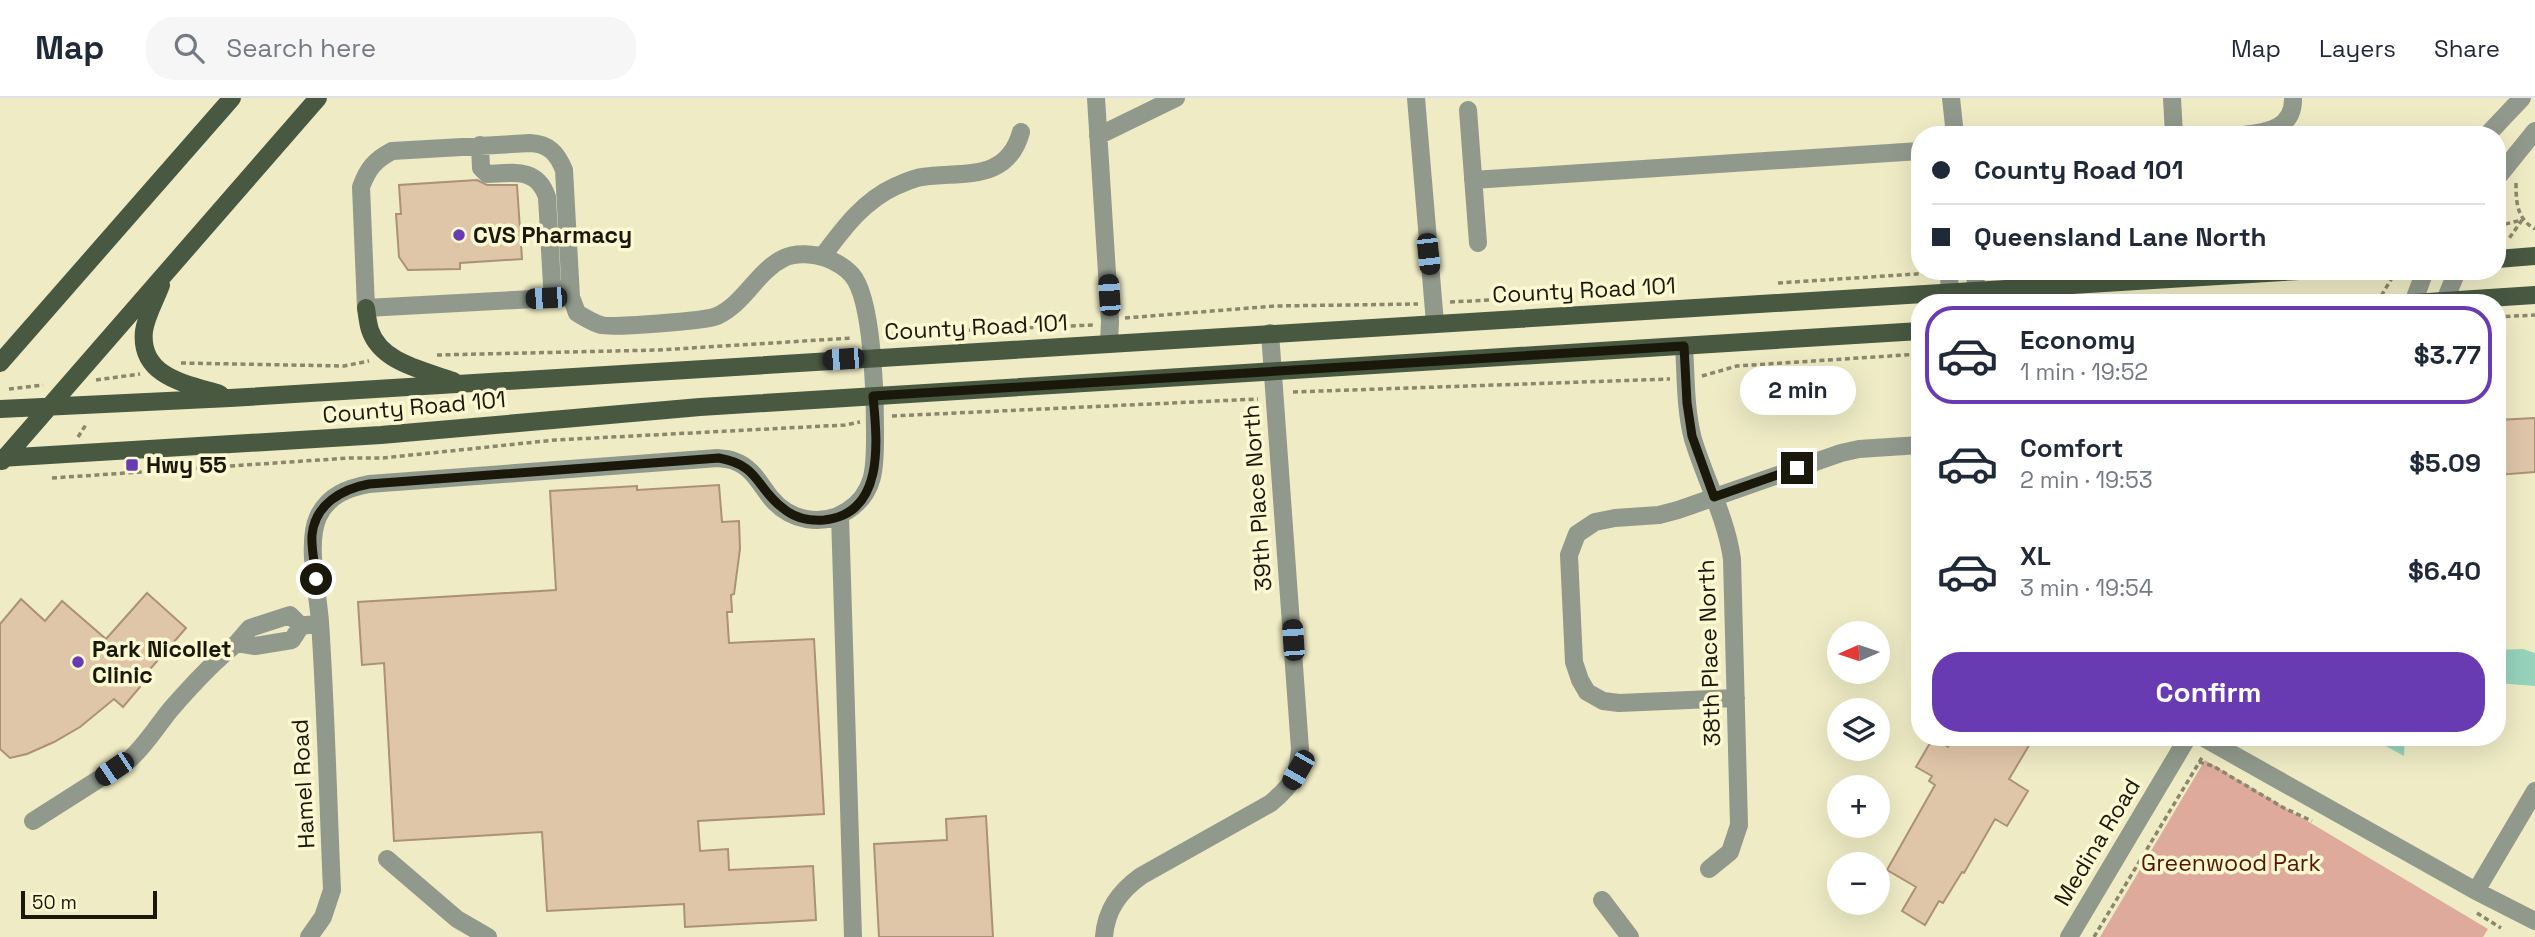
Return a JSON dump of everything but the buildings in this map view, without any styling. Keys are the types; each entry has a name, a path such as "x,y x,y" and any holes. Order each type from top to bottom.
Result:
{"main road":[{"path":"0,363 232,98"},
{"path":"2,460 318,98"},
{"path":"2506,253 2535,257"},
{"path":"166,272 144,329 147,357 155,369 170,378 230,398"},
{"name":"County Road 101","path":"2014,294 2188,280"},
{"path":"2506,297 2535,295"},
{"name":"County Road 101","path":"0,410 1435,323 1911,300"},
{"path":"366,308 370,332 384,352 407,364 459,383"},
{"name":"County Road 101","path":"2,460 381,435 700,407 1911,332"}],"street":[{"path":"1096,98 1110,321 1109,343"},
{"path":"1098,136 1176,98"},
{"path":"1416,98 1435,323"},
{"path":"1951,98 1954,126"},
{"path":"2172,98 2174,126"},
{"path":"2279,126 2285,123 2293,108 2293,98"},
{"path":"2496,126 2522,98"},
{"path":"1468,110 1478,243"},
{"path":"2506,167 2535,131"},
{"path":"822,257 845,225 866,205 894,187 919,177 988,171 1002,164 1018,144 1021,132"},
{"path":"541,144 550,148 559,158 564,170 571,297 366,308 361,187 367,169 378,158 393,151 480,145 541,144"},
{"path":"480,145 481,168 487,174 518,172 533,177 542,184 547,197 552,285 571,297"},
{"path":"1473,180 1911,152"},
{"name":"County Road 101","path":"571,297 577,313 601,326 692,321 714,317 733,307 771,267 787,256 816,254 840,264 854,277 864,300 870,335 875,470 869,490 857,505 840,515"},
{"name":"39th Place North","path":"1104,937 1105,924 1112,906 1124,889 1141,876 1271,803 1288,789 1298,770 1300,748 1270,333"},
{"name":"38th Place North","path":"1684,346 1692,436 1727,533 1732,559 1739,825 1730,852 1709,869"},
{"path":"1736,698 1619,703 1603,701 1587,692 1574,662 1569,555 1577,534 1595,522 1659,515 1841,453 1911,446"},
{"path":"33,821 129,760 140,750 171,709 250,628 290,615 301,626 320,623 312,534 318,515 340,492 356,486 719,458 734,461 749,470 772,499 800,518 815,520 840,515 853,937"},
{"name":"Hamel Road","path":"309,937 323,916 332,890 320,623"},
{"name":"Medina Road","path":"2069,937 2183,746"},
{"path":"2218,746 2476,891 2535,921"},
{"path":"2476,891 2535,791"},
{"path":"387,859 457,919 488,937"},
{"path":"1602,900 1630,937"}],"path":[{"path":"2522,174 2516,183 2516,202 2522,220 2535,229"},
{"path":"2506,224 2522,220"},
{"path":"2506,243 2522,220"},
{"path":"2506,317 2535,315"},
{"path":"428,353 452,356 619,352 844,340"},
{"path":"176,362 344,366 372,360 384,352"},
{"path":"1700,376 1737,366 1911,355"},
{"path":"104,379 136,376"},
{"path":"117,378 52,478 383,458 555,440 845,425"},
{"path":"2094,937 2199,762"}],"green space":[{"name":"Greenwood Park","path":"2205,760 2488,929 2483,937 2100,937"}],"shaded area":[{"path":"2523,649 2535,653 2535,686 2506,684 2506,650"},
{"path":"2386,746 2405,746 2404,756"}],"place":[{"name":"CVS Pharmacy","path":"459,235"},
{"name":"Hwy 55","path":"132,465"},
{"name":"Park Nicollet Clinic","path":"78,662"}],"route":[{"path":"316,579 312,534 318,515 340,492 369,484 719,458 734,461 749,470 772,499 785,510 800,518 829,519 857,505 869,490 875,470 873,396 1684,346 1692,436 1714,497 1797,468"}]}
